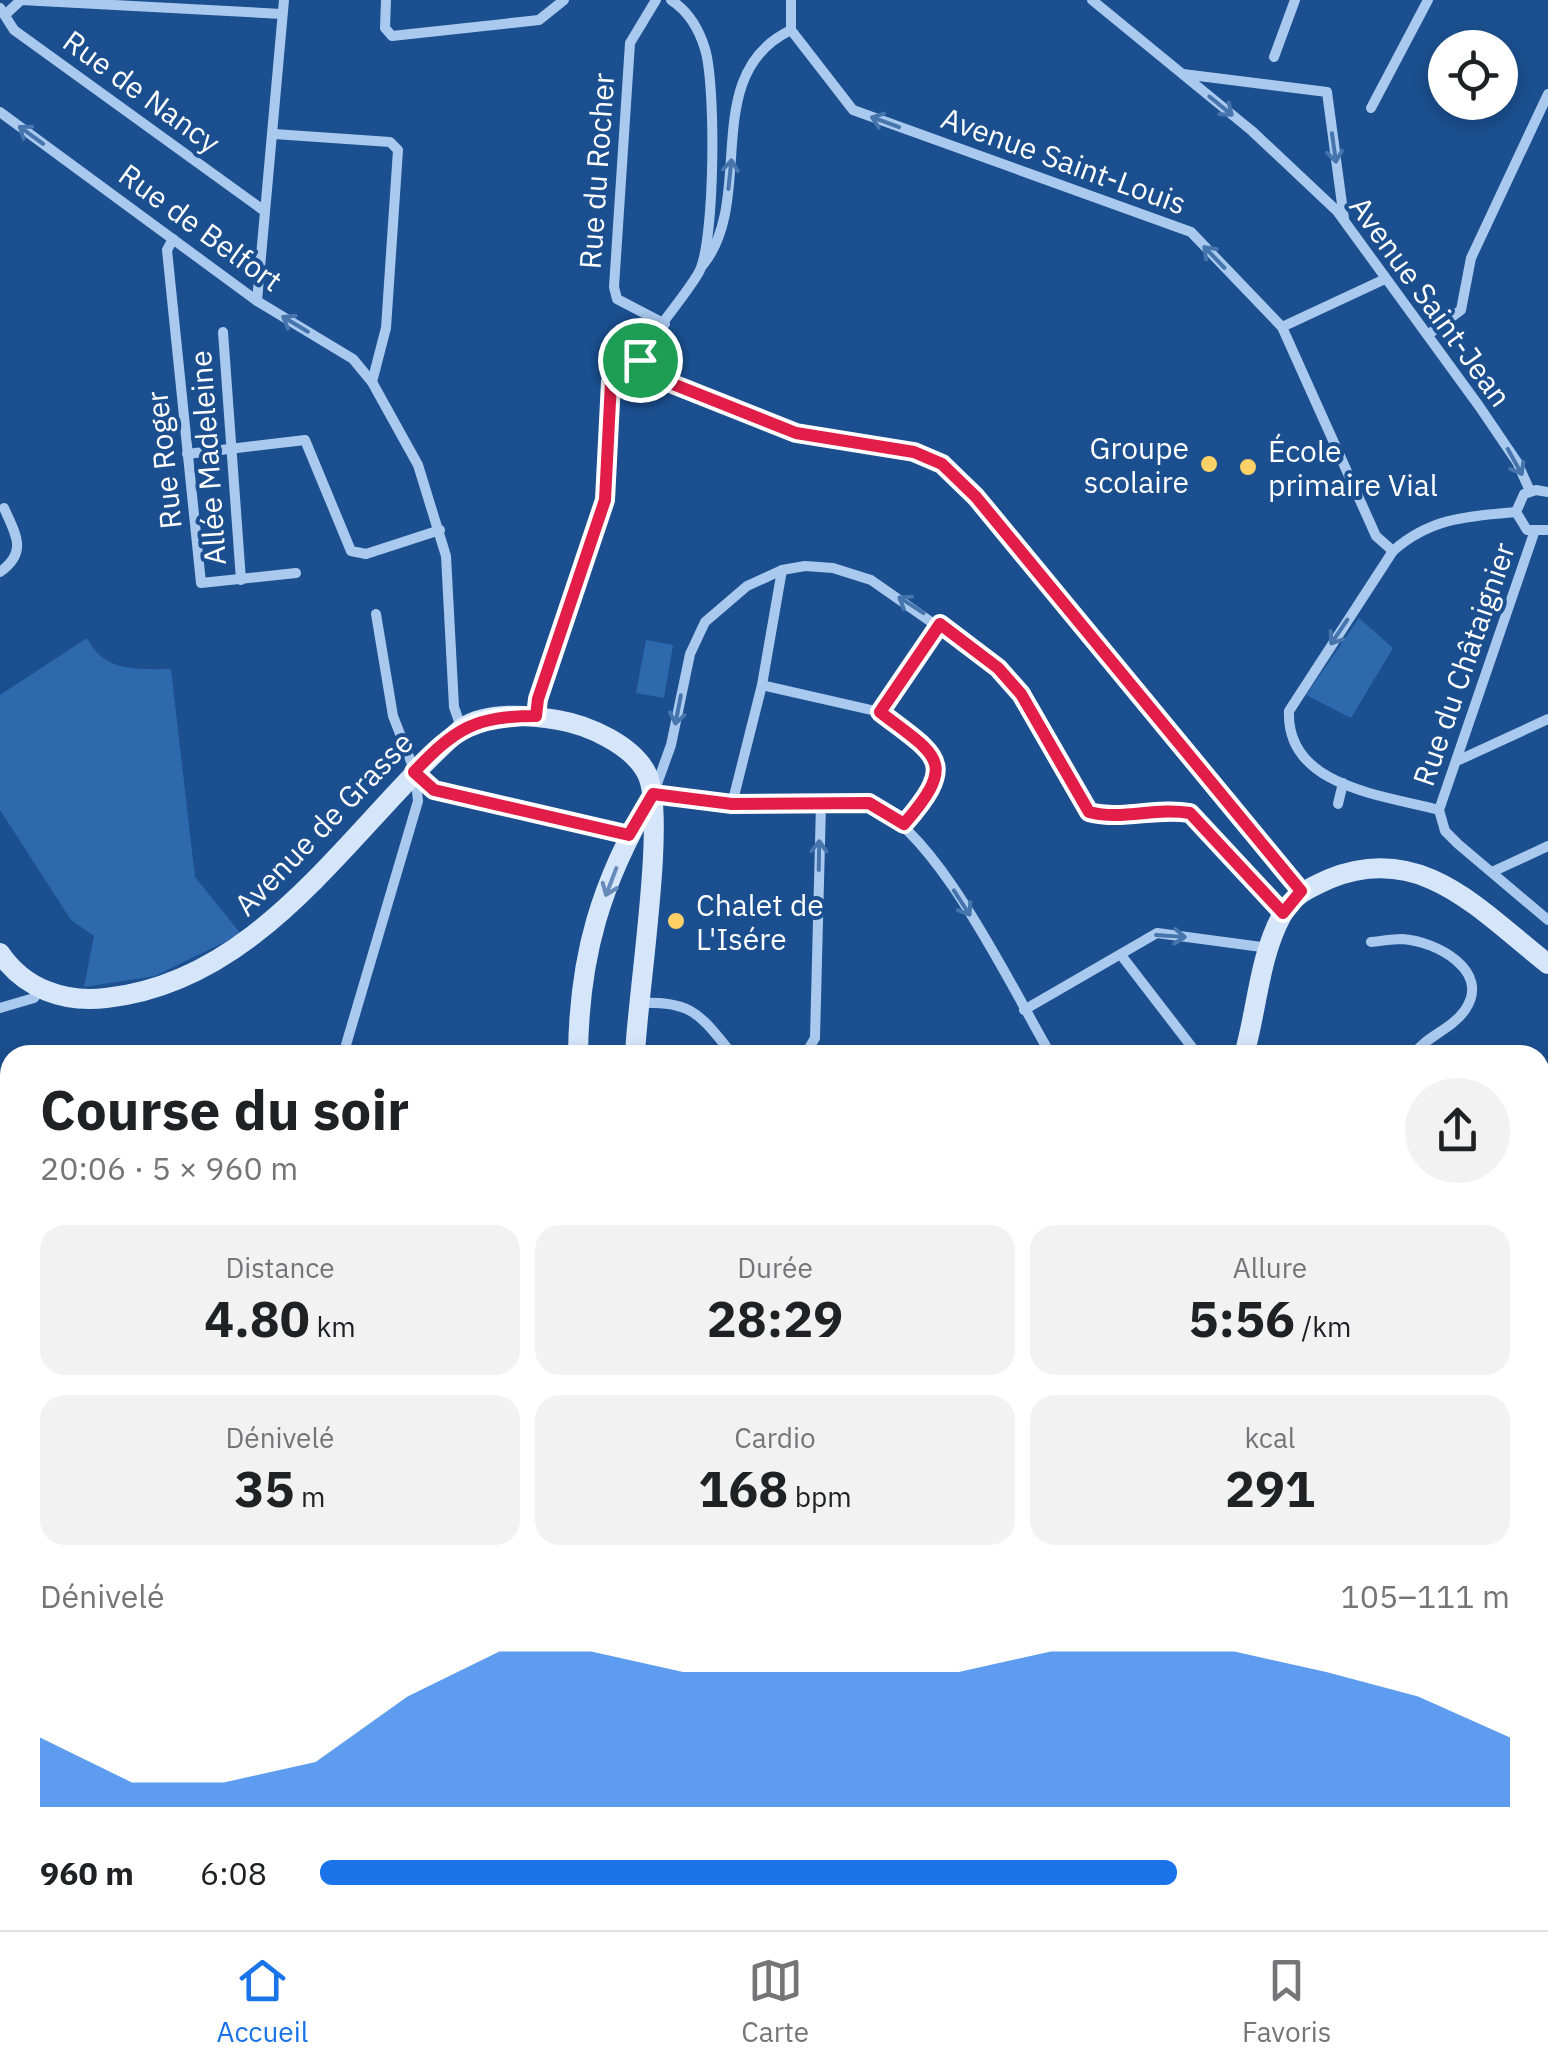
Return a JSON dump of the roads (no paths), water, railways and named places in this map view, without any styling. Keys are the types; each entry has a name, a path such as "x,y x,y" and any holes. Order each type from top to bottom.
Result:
{"street":[{"path":"4,10 22,0 282,14"},
{"path":"257,301 284,0"},
{"path":"386,0 384,28 392,36 538,20 564,0"},
{"name":"Rue du Rocher","path":"656,0 630,42 614,287 617,299 665,324"},
{"path":"670,0 696,28 709,76 711,171 702,266"},
{"path":"536,716 538,699 605,500 611,382 640,360 644,348 665,324 712,253 728,191 743,73 780,35 791,30 791,0"},
{"name":"Avenue Saint-Jean","path":"1092,0 1252,131 1345,222 1540,491"},
{"path":"1274,56 1295,0"},
{"path":"1371,108 1428,0"},
{"name":"Rue de Nancy","path":"4,10 14,30 263,210"},
{"name":"Avenue Saint-Louis","path":"791,30 853,110 1191,232 1282,327 1376,536 1394,551"},
{"path":"1182,74 1327,92 1345,222"},
{"path":"1429,334 1462,310 1471,258 1506,176 1548,94"},
{"name":"Rue de Belfort","path":"0,112 257,301 353,359 372,382 418,465 440,530 446,556 454,707 462,728"},
{"path":"274,134 390,142 398,150 386,328 372,382"},
{"name":"Rue Roger","path":"173,239 167,250 201,583 296,574"},
{"path":"1282,327 1385,279"},
{"name":"Allée Madeleine","path":"223,332 241,580"},
{"path":"640,360 645,373 796,433 914,452 942,464 976,497 1301,891"},
{"path":"188,454 305,440 346,545 357,555"},
{"path":"1548,475 1540,491 1519,499 1516,512 1521,526 1534,533 1548,530"},
{"path":"0,572 18,556 20,545 4,508"},
{"path":"1516,512 1452,518 1414,532 1394,551 1289,712 1288,728 1312,770 1343,783 1439,810 1445,831 1548,920"},
{"path":"345,566 357,555 440,530"},
{"name":"Rue du Châtaignier","path":"1439,810 1534,533"},
{"path":"579,1045 586,947 629,835 653,794 671,744 690,654 705,622 747,586 782,570 833,568 871,580 940,624 998,668 1021,694 1089,812 1114,818 1168,809 1190,813 1283,913"},
{"path":"732,804 762,685 782,570"},
{"path":"347,1045 418,802 414,772 393,716 376,614"},
{"path":"880,712 940,624"},
{"path":"762,685 880,712 928,750 936,762 938,778 904,824"},
{"name":"Avenue de Grasse","path":"0,954 15,972 41,990 62,998 91,1000 162,988 212,965 251,940 462,728 492,718 536,716 566,722 622,748 648,775 653,794"},
{"path":"1459,760 1548,720"},
{"path":"414,772 434,790 629,835"},
{"path":"1338,804 1343,783"},
{"path":"653,794 732,804 869,803 904,824 960,900 1045,1045"},
{"path":"636,1045 651,873 653,794"},
{"path":"811,1045 815,1038 821,804"},
{"path":"1492,872 1548,846"},
{"path":"1246,1045 1269,948 1283,913 1301,891 1355,868 1402,867 1446,884 1548,964"},
{"path":"1024,1010 1157,932 1269,948"},
{"path":"1371,942 1403,939 1434,946 1459,961 1472,979 1472,997 1464,1012 1425,1045"},
{"path":"1121,955 1190,1045"},
{"path":"0,1008 34,998 41,990"},
{"path":"637,1002 677,1002 696,1011 725,1045"}],"place":[{"name":"Groupe scolaire","path":"1209,464"},
{"name":"École primaire Vial","path":"1248,467"},
{"name":"Chalet de L'Isére","path":"676,921"}]}
